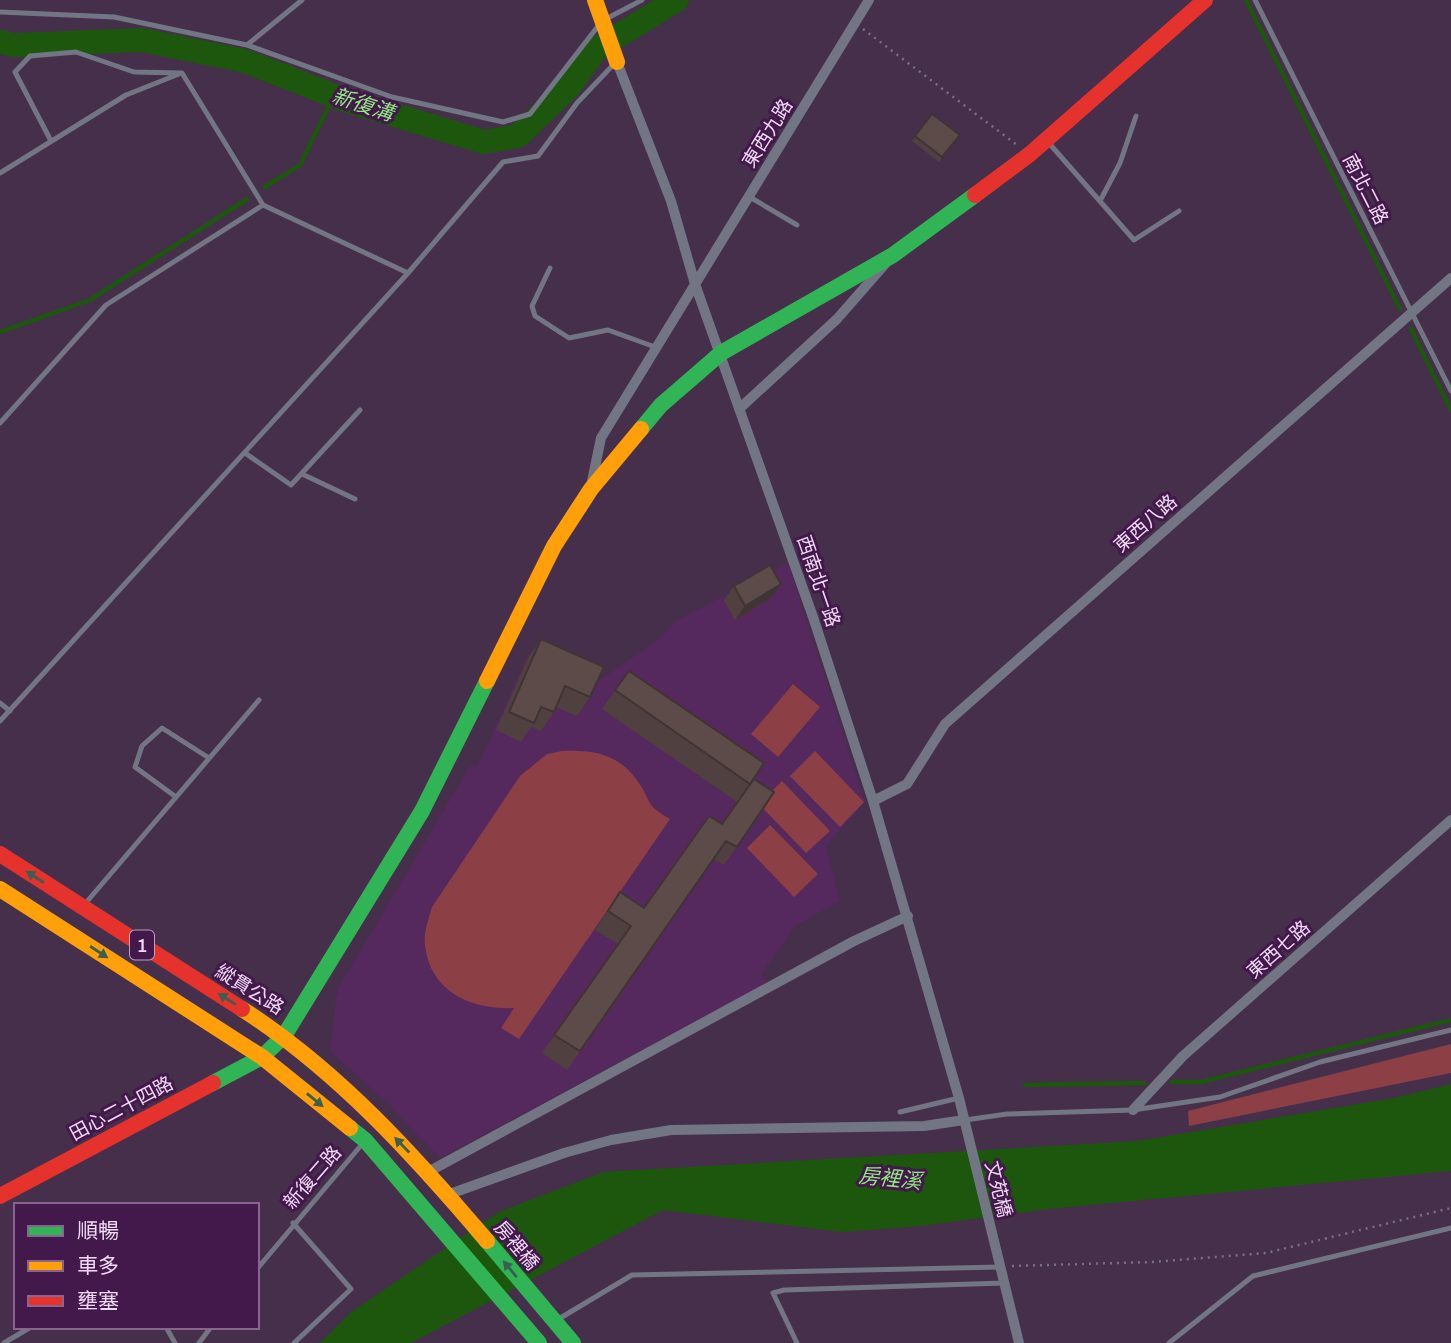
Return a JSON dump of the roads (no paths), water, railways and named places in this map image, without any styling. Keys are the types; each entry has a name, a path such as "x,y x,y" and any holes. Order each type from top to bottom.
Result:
{"main road":[{"path":"595,0 617,62"},
{"name":"田心二十四路","path":"0,1196 262,1057 284,1036 422,811 554,546 591,489 661,405 721,353 893,255 1030,154 1205,0"},
{"name":"縱貫公路","path":"0,854 284,1036 381,1123 447,1195"},
{"name":"1","path":"0,889 262,1057 365,1140 430,1213 535,1342"},
{"name":"房裡橋","path":"447,1195 555,1321"},
{"name":"1","path":"555,1321 573,1343"}],"street":[{"name":"東西九路","path":"591,489 601,438 869,0"},
{"name":"西南北一路","path":"617,62 671,201 695,284 813,617 908,916 964,1120"},
{"path":"739,409 838,320 893,255"},
{"name":"東西八路","path":"873,801 907,784 945,724 1451,278"},
{"name":"東西七路","path":"1133,1110 1183,1056 1451,820"},
{"path":"428,1172 854,941 908,916"},
{"path":"447,1195 564,1153 611,1140 671,1130 924,1126 964,1120"},
{"name":"文苑橋","path":"964,1120 1000,1267"},
{"path":"1000,1267 1019,1343"}],"lane":[{"path":"247,44 302,0"},
{"path":"0,12 114,17 247,44 392,97 503,122 530,114 603,21 642,0"},
{"name":"南北二路","path":"1255,0 1451,391"},
{"path":"51,141 15,72 30,56 76,52 134,72 182,72"},
{"path":"0,721 408,273 503,162 538,156 577,103 617,62"},
{"path":"182,72 263,205 408,273"},
{"path":"0,173 126,95 182,72"},
{"path":"1100,201 1120,163 1136,116"},
{"path":"1046,139 1134,240 1179,211"},
{"path":"748,196 797,225"},
{"path":"0,423 106,305 263,205"},
{"path":"550,268 532,306 535,316 569,338 607,330 655,347"},
{"path":"245,453 291,485 360,410"},
{"path":"302,474 355,499"},
{"path":"82,907 259,700"},
{"path":"0,703 10,711"},
{"path":"176,797 135,767 142,746 162,728 209,758"},
{"path":"964,1120 1007,1114 1133,1110 1220,1097 1320,1062 1451,1030"},
{"path":"900,1112 959,1098"},
{"name":"新復二路","path":"259,1266 365,1140"},
{"path":"293,1223 351,1289 294,1343"},
{"path":"1169,1343 1253,1276 1451,1228"},
{"path":"555,1321 632,1275 1000,1267"},
{"path":"797,1343 773,1293 784,1290 1004,1283"},
{"path":"4,1343 28,1329"}],"water":[{"name":"房裡溪","path":"1451,1084 1451,1171 1048,1209 921,1226 842,1232 663,1210 411,1343 320,1343 351,1312 499,1212 603,1172 1138,1141 1394,1098"}],"waterway":[{"name":"新復溝","path":"0,42 15,45 142,40 245,61 345,100 484,142 518,136 569,87 596,49 677,0"},
{"path":"1246,0 1400,309"},
{"path":"265,187 300,165 334,96"},
{"path":"0,332 90,300 247,199"},
{"path":"1411,329 1451,410"},
{"path":"1172,1082 1201,1082 1451,1020"},
{"path":"1025,1085 1144,1083"}]}
